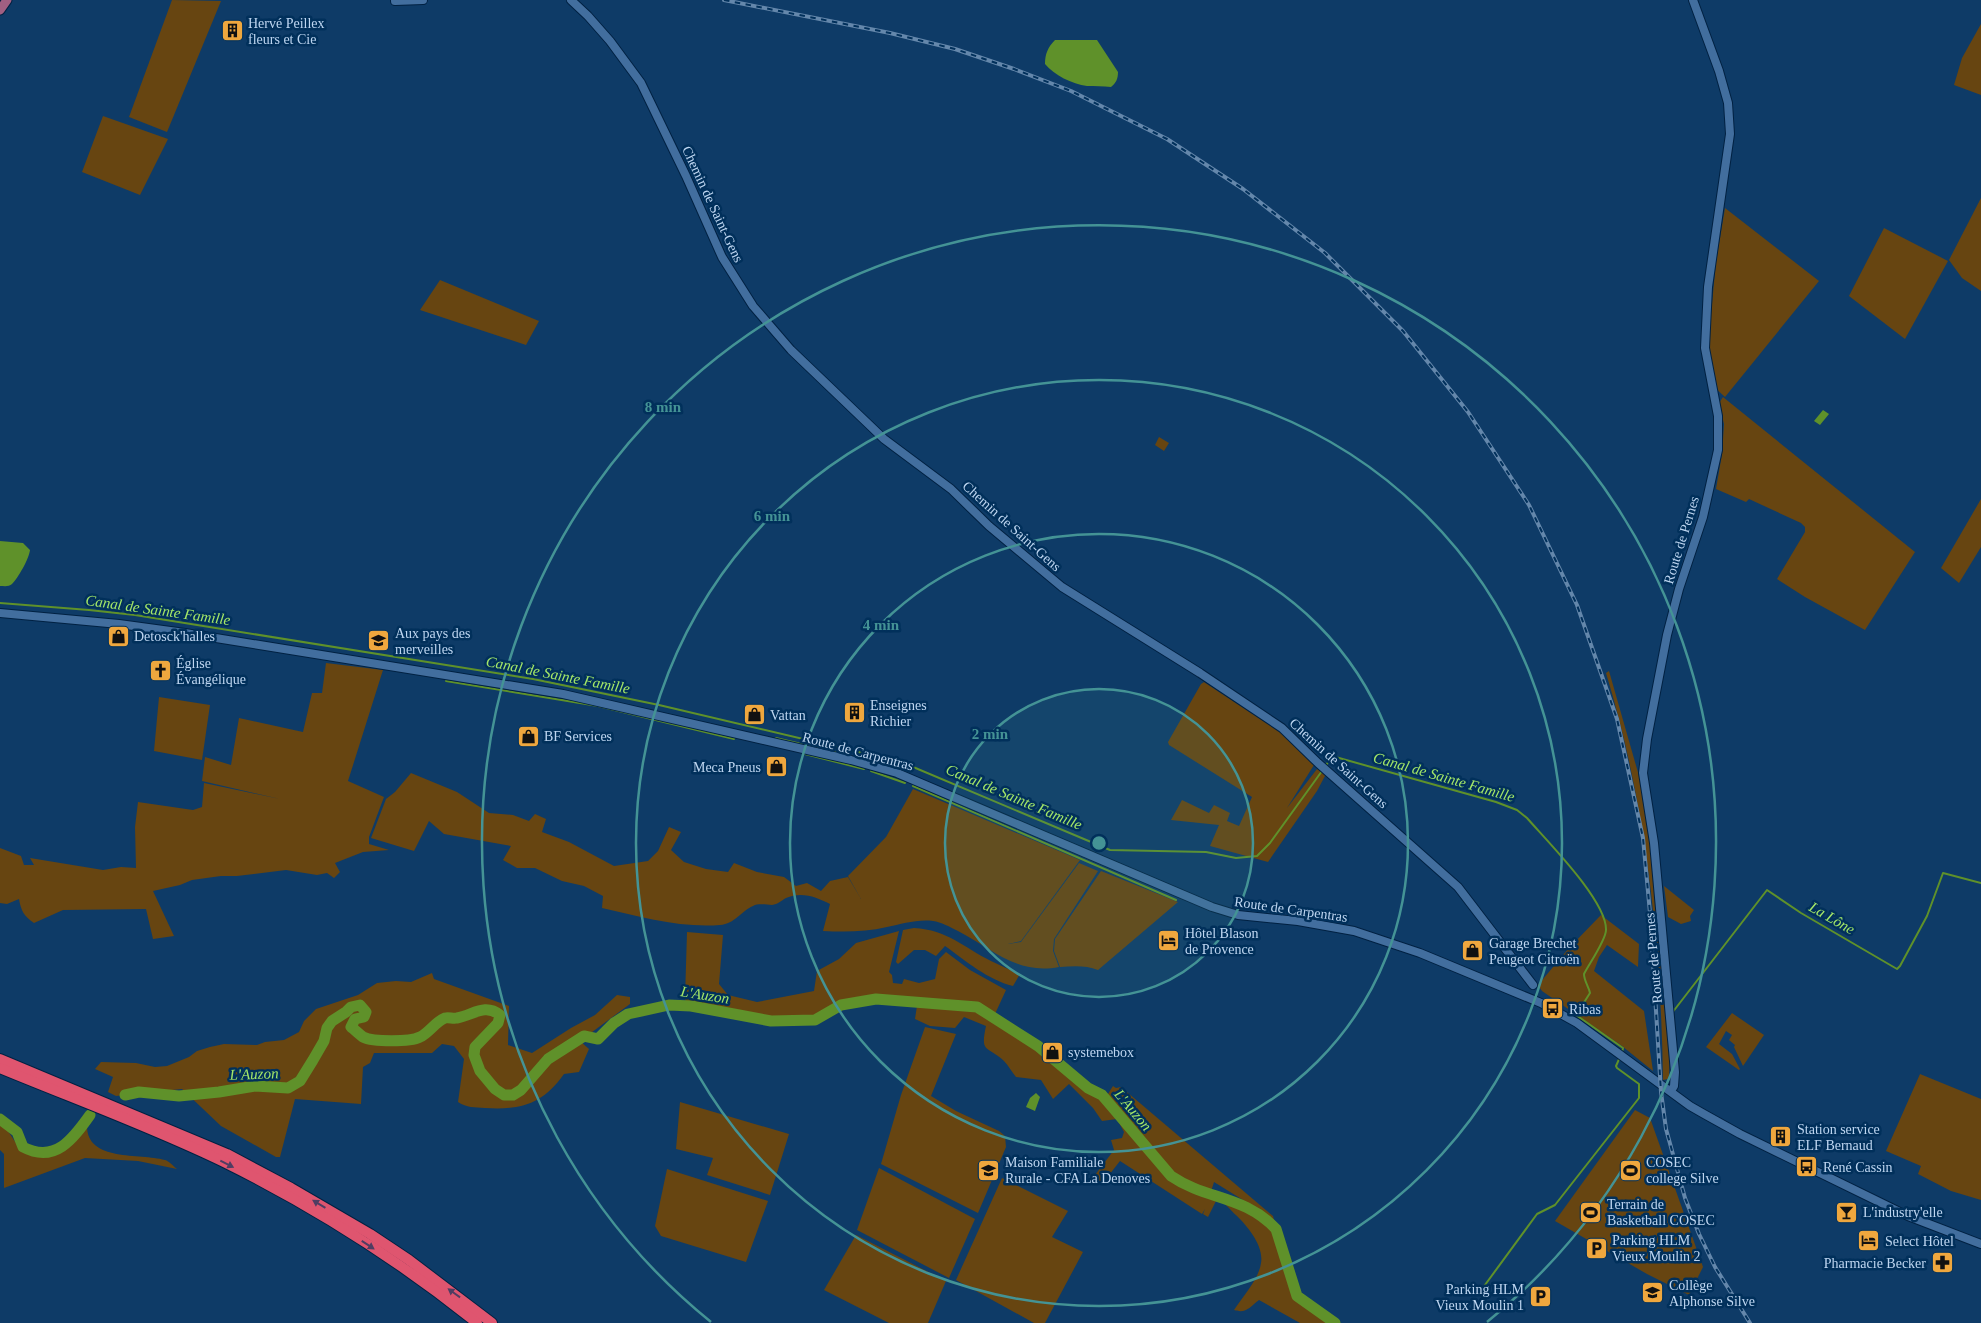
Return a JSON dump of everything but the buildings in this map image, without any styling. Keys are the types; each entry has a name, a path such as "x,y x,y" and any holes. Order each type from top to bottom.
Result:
{"highway":[{"path":"0,1059 79,1096 227,1154 312,1200 409,1260 492,1323"},
{"path":"0,1068 79,1096"},
{"path":"120,1113 224,1162 310,1209 369,1245 477,1323"}],"main road":[{"path":"0,10 7,1"}],"street":[{"path":"395,1 423,0"},
{"name":"Chemin de Saint-Gens","path":"570,0 588,16 610,41 641,83 686,176 722,257 753,306 814,373 884,439 951,488 989,526 1062,587 1200,673 1282,728 1318,763 1458,887 1533,985"},
{"name":"Route de Pernes","path":"1671,1091 1674,1086 1675,1072 1668,985 1654,843 1643,773 1647,739 1667,636 1703,517 1718,450 1718,416 1705,348 1708,287 1730,134 1728,103 1694,0"},
{"name":"Route de Carpentras","path":"0,613 119,624 185,633 563,694 871,765 922,783 1212,907 1238,915 1340,927 1420,953 1474,974 1566,1015 1704,1114 1819,1173 1925,1224 1981,1244"}],"shaded area":[{"path":"172,0 221,1 167,132 129,117"},
{"path":"1981,24 1981,95 1954,85 1962,58"},
{"path":"1055,40 1097,40 1118,72 1117,79 1111,87 1087,86 1069,81 1053,72 1045,64 1045,60 1050,45"},
{"path":"103,116 168,139 140,195 82,172"},
{"path":"1981,198 1981,291 1962,278 1949,260"},
{"path":"1725,208 1819,281 1725,397 1714,387 1709,354 1709,335 1716,262"},
{"path":"1884,228 1948,261 1905,339 1849,296"},
{"path":"440,280 539,321 526,345 420,310"},
{"path":"1723,397 1915,552 1865,630 1805,597 1777,579 1805,532 1805,527 1801,523 1749,499 1746,502 1716,489 1722,454 1724,424 1719,403"},
{"path":"1823,410 1829,414 1820,425 1814,421"},
{"path":"1159,437 1169,443 1164,451 1155,445"},
{"path":"1981,499 1981,547 1959,583 1941,568"},
{"path":"0,541 23,543 30,550 20,573 12,584 8,586 0,586"},
{"path":"326,663 383,670 348,781 384,797 369,837 369,844 389,850 363,852 335,863 340,872 334,878 327,873 317,875 286,870 192,880 180,885 153,891 174,936 153,939 146,909 63,910 34,923 23,913 19,899 7,904 0,903 0,848 21,856 24,865 34,865 30,858 103,870 121,867 136,868 135,827 138,802 193,810 202,807 204,783 280,799 202,781 205,757 231,765 239,718 303,732 312,693 322,693"},
{"path":"1609,671 1641,783 1654,871 1670,1053 1669,1076 1668,1079 1663,1080 1659,977 1649,874 1631,773 1606,673"},
{"path":"1204,682 1280,732 1314,765 1287,808 1317,769 1326,774 1317,791 1268,862 1210,846 1219,825 1171,820 1182,800 1209,813 1214,805 1230,813 1227,821 1239,826 1252,797 1169,745 1168,742 1201,684"},
{"path":"159,697 210,705 202,760 154,751"},
{"path":"411,773 457,792 489,813 513,815 529,821 535,814 546,819 542,832 569,842 614,866 648,861 658,851 669,827 681,832 671,850 684,862 706,869 728,872 734,863 757,872 784,877 796,886 807,883 821,891 830,881 848,877 861,899 848,876 886,837 913,789 1080,860 1021,941 1008,944 1021,942 1079,863 1098,871 1054,939 1053,951 1059,967 1030,967 1017,964 958,931 933,921 915,921 863,931 823,931 830,904 814,897 803,895 792,896 772,905 755,905 725,924 705,926 675,923 602,908 603,896 584,886 562,881 535,868 517,868 503,860 511,846 444,834 429,821 414,851 371,838 386,799 395,792"},
{"path":"1101,871 1178,902 1098,970 1075,966 1060,967 1054,951 1055,939"},
{"path":"1664,886 1694,910 1690,916 1691,921 1681,924 1668,917"},
{"path":"1601,915 1639,944 1638,967 1607,945 1599,957 1594,971 1644,1011 1653,1071 1622,1046 1542,991 1538,985 1569,948"},
{"path":"914,928 926,929 946,936 991,961 1020,974 1013,986 1004,983 978,969 945,946 936,956 925,950 914,950 898,964 896,962 903,930"},
{"path":"899,931 889,972 892,975 893,983 902,984 904,979 919,983 935,979 939,959 946,952 970,970 1006,990 995,1014 1036,1042 1086,1087 1096,1089 1103,1095 1108,1094 1113,1086 1116,1088 1121,1087 1273,1216 1275,1224 1243,1200 1214,1182 1210,1195 1245,1208 1261,1217 1275,1229 1297,1298 1332,1323 1300,1323 1259,1300 1245,1310 1234,1310 1254,1281 1261,1263 1258,1244 1246,1226 1220,1200 1217,1199 1208,1217 1203,1214 1205,1209 1202,1214 1120,1161 1102,1184 1095,1175 1114,1150 1111,1140 1122,1138 1124,1132 1117,1119 1102,1121 1093,1108 1069,1084 1053,1099 1041,1080 1016,1077 1004,1061 986,1048 984,1035 986,1026 964,1017 955,1028 930,1026 915,1019 918,999 876,995 840,1002 815,1017 771,1017 686,1005 687,932 723,935 719,984 728,995 757,1002 814,991 817,971 839,959 856,943"},
{"path":"432,973 434,979 509,1006 508,1045 532,1053 595,1015 617,995 630,997 630,1004 580,1041 589,1049 579,1072 564,1074 539,1099 520,1106 509,1108 477,1107 458,1102 464,1059 454,1046 442,1044 432,1053 374,1053 370,1063 363,1067 361,1104 295,1099 280,1157 276,1157 221,1126 182,1089 116,1096 108,1092 113,1077 95,1069 101,1062 136,1063 155,1067 167,1066 189,1057 197,1051 210,1047 224,1044 257,1045 284,1040 299,1032 304,1021 316,1009 358,995 377,983 411,982"},
{"path":"1732,1013 1764,1035 1743,1066 1734,1047 1735,1045 1729,1040 1732,1035 1726,1031 1719,1044 1732,1054 1739,1070 1706,1047"},
{"path":"925,1027 956,1034 931,1096 956,1111 999,1131 1005,1136 1006,1147 978,1213 881,1164 901,1095"},
{"path":"1920,1074 1981,1099 1981,1200 1951,1191 1918,1174 1921,1166 1886,1151"},
{"path":"1036,1093 1040,1097 1035,1111 1026,1107 1030,1098"},
{"path":"680,1102 789,1134 770,1195 707,1175 713,1158 676,1149"},
{"name":"COSEC college Silve","path":"1635,1110 1650,1118 1703,1267 1689,1295 1647,1274 1555,1221"},
{"path":"0,1122 19,1146 31,1154 49,1155 63,1151 73,1144 87,1126 89,1138 96,1146 105,1151 165,1160 177,1169 138,1161 85,1158 4,1188 4,1154 0,1150"},
{"path":"879,1168 975,1219 949,1278 857,1230"},
{"path":"667,1169 768,1201 746,1262 661,1236 655,1226"},
{"path":"1002,1178 1068,1211 1052,1237 1083,1252 1045,1323 1034,1323 956,1280"},
{"path":"856,1235 946,1281 928,1323 889,1323 824,1290"}],"waterway":[{"name":"Canal de Sainte Famille","path":"0,603 135,615 533,679 659,705 871,755"},
{"path":"446,681 598,706 734,739"},
{"path":"776,738 835,752"},
{"path":"805,754 864,769"},
{"name":"Canal de Sainte Famille","path":"879,756 906,764 1110,850 1206,852 1236,858 1257,856 1270,843 1322,771"},
{"name":"Canal de Sainte Famille","path":"1325,767 1332,756 1496,802 1517,810 1527,818 1587,888 1604,918 1605,934 1584,974 1590,993 1576,1015 1623,1048 1622,1052"},
{"path":"871,771 905,783"},
{"path":"913,786 1176,900"},
{"name":"La Lône","path":"1672,1013 1767,890 1801,913 1897,969 1927,916 1943,873 1981,883"},
{"name":"L'Auzon","path":"125,1095 139,1092 179,1096 255,1086 288,1088 300,1081 324,1041 327,1028 332,1021 351,1007 360,1005 366,1012 364,1017 355,1019 351,1027 363,1037 383,1041 415,1039 445,1018 463,1017 484,1010 500,1015 498,1023 475,1047 474,1055 480,1071 495,1089 504,1095 513,1095 521,1090 548,1059 584,1036 598,1039 614,1023 628,1014 669,1005 691,1006 771,1021 815,1020 841,1005 876,999 977,1007 1038,1046 1088,1088 1102,1095 1171,1176 1198,1190 1238,1204 1264,1218 1276,1229 1297,1296 1335,1323"},
{"name":"Canal de Sainte Famille","path":"1482,1289 1537,1214 1555,1205 1639,1098 1639,1084 1616,1066 1620,1057"},
{"name":"L'Auzon","path":"0,1119 17,1132 23,1147 45,1153 54,1151 70,1140 90,1115"}],"railway":[{"path":"724,0 890,33 955,49 1071,91 1167,139 1243,189 1325,253 1403,331 1468,412 1529,505 1577,605 1617,719 1643,838 1650,913 1661,1092 1666,1129 1685,1198 1699,1234 1715,1267 1750,1323"}],"place":[{"name":"Hervé Peillex fleurs et Cie","path":"232,31"},
{"name":"Detosck'halles","path":"118,636"},
{"name":"Aux pays des merveilles","path":"379,641"},
{"name":"Église Évangélique","path":"160,671"},
{"name":"Enseignes Richier","path":"854,713"},
{"name":"Vattan","path":"754,715"},
{"name":"BF Services","path":"528,736"},
{"name":"Meca Pneus","path":"777,767"},
{"name":"Hôtel Blason de Provence","path":"1169,941"},
{"name":"Garage Brechet Peugeot Citroën","path":"1473,951"},
{"name":"Ribas","path":"1553,1009"},
{"name":"systemebox","path":"1052,1052"},
{"name":"Station service ELF Bernaud","path":"1781,1137"},
{"name":"René Cassin","path":"1807,1167"},
{"name":"Maison Familiale Rurale - CFA La Denoves","path":"989,1170"},
{"name":"COSEC college Silve","path":"1630,1170"},
{"name":"Terrain de Basketball COSEC","path":"1591,1212"},
{"name":"L'industry'elle","path":"1847,1212"},
{"name":"Select Hôtel","path":"1869,1241"},
{"name":"Parking HLM Vieux Moulin 2","path":"1596,1248"},
{"name":"Pharmacie Becker","path":"1942,1263"},
{"name":"Collège Alphonse Silve","path":"1653,1293"},
{"name":"Parking HLM Vieux Moulin 1","path":"1540,1297"}]}
